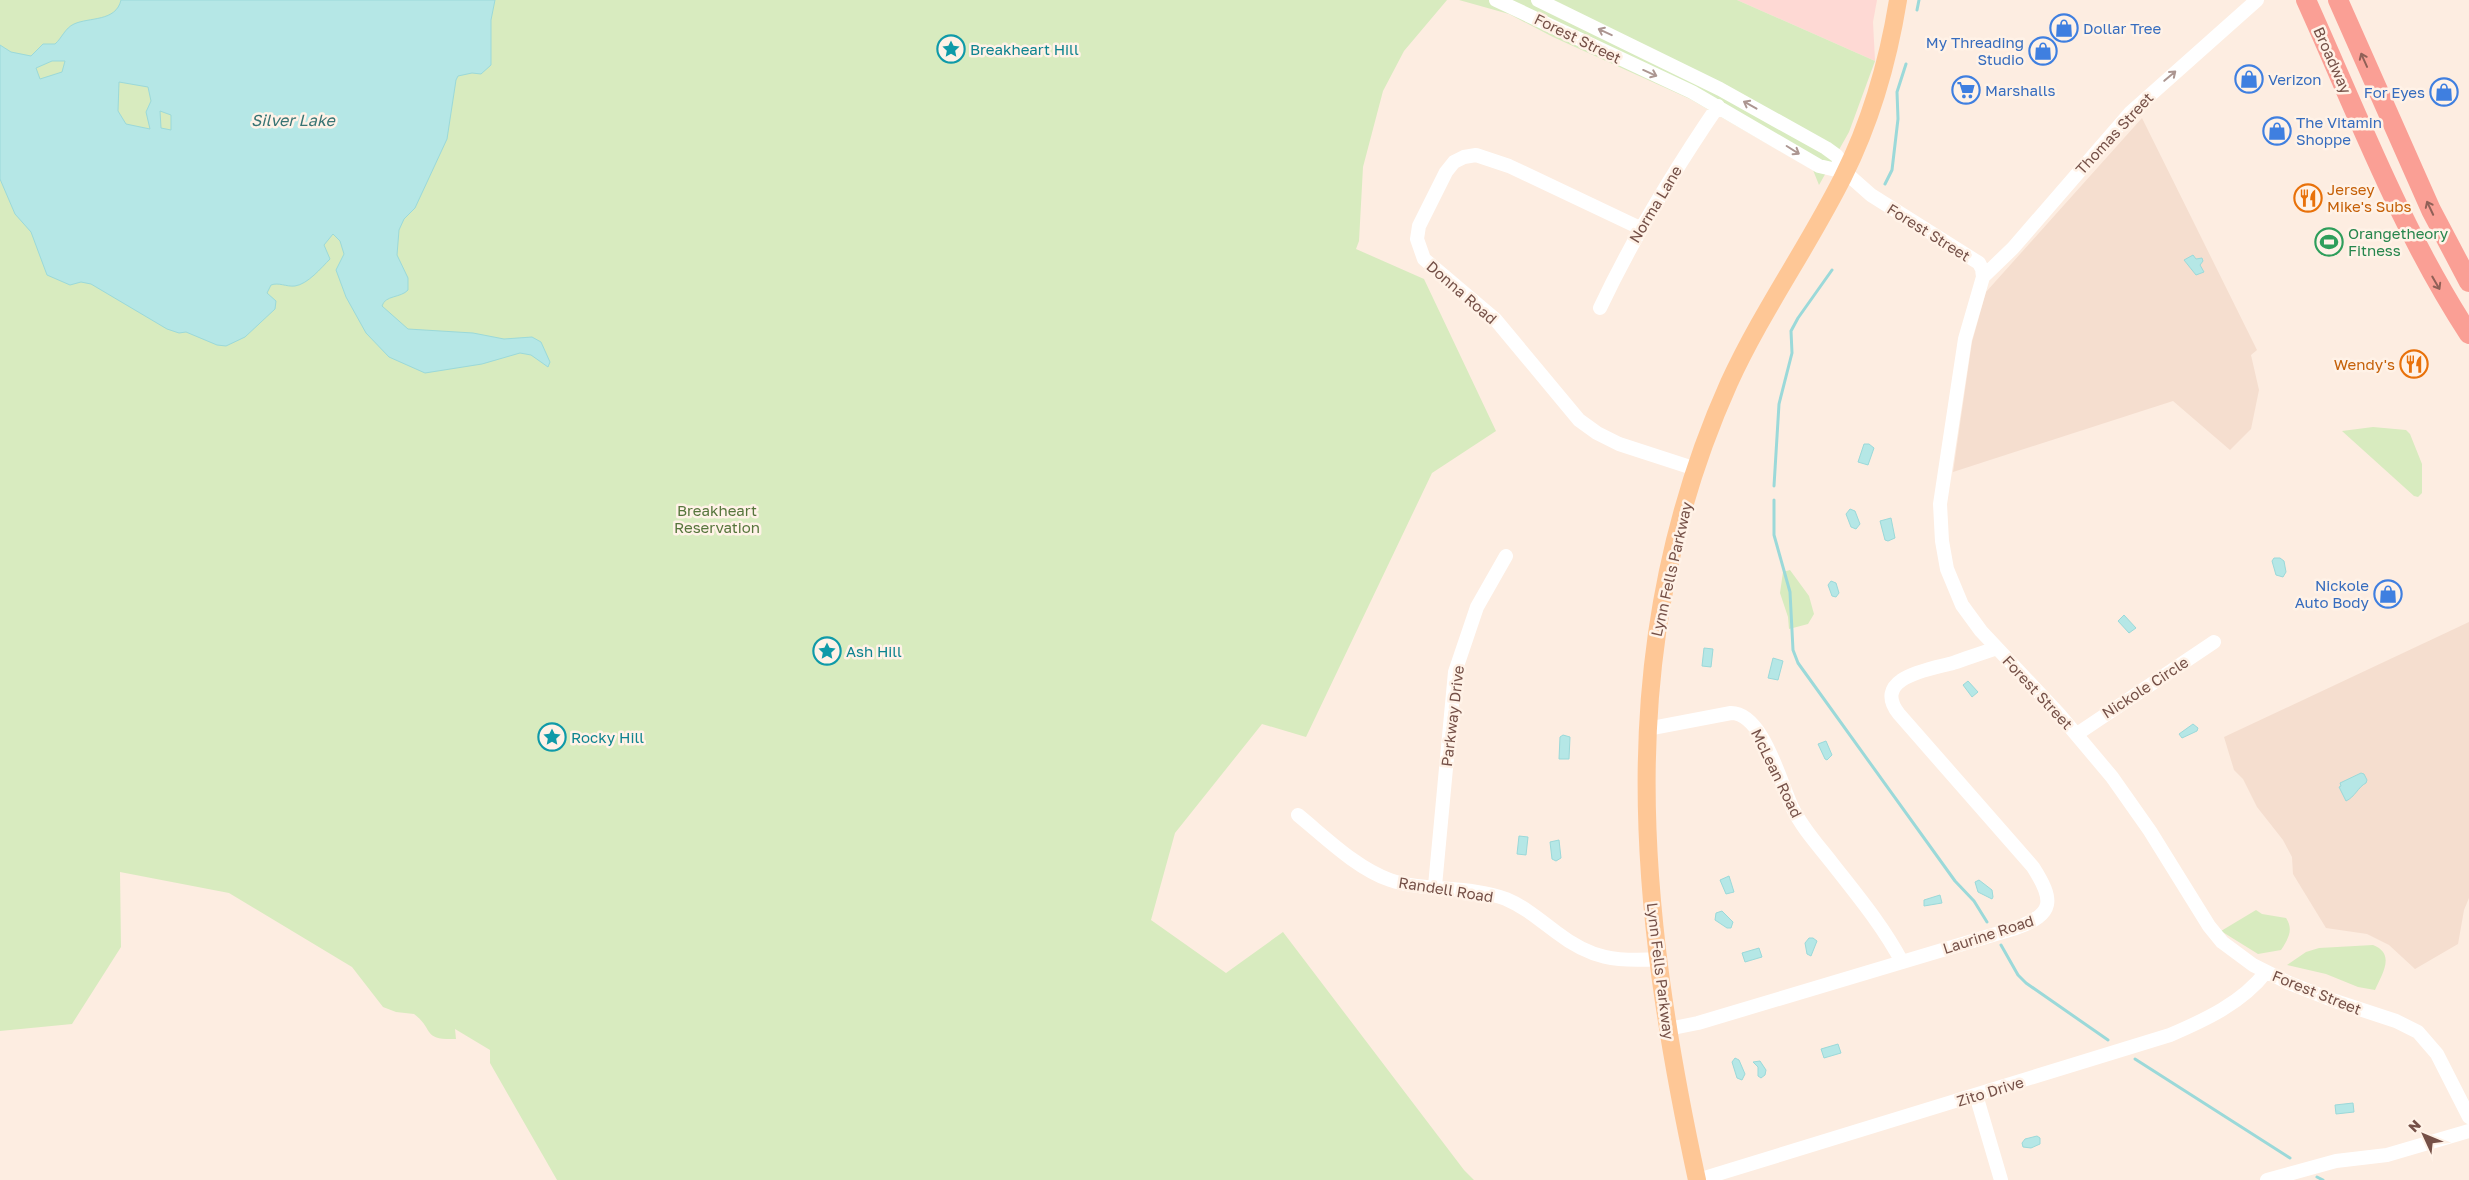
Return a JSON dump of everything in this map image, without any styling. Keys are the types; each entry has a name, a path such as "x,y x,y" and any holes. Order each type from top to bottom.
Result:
{"highway":[{"name":"Broadway","path":"2306,0 2404,221 2438,287 2469,334"},
{"name":"Broadway","path":"2338,0 2430,210 2469,282"}],"main road":[{"name":"Lynn Fells Parkway","path":"1698,1180 1668,1029 1647,836 1647,729 1651,668 1660,603 1680,521 1714,420 1743,355 1846,172 1878,90 1892,38 1898,0"}],"street":[{"name":"Forest Street","path":"1496,0 1690,90 1820,166 1846,172"},
{"name":"Forest Street","path":"1538,0 1648,52 1787,125 1837,156 1846,172 1874,197 1979,263 1983,277 1965,339 1942,491 1940,517 1944,555 1953,588 1966,612 2076,734 2112,777 2146,825 2211,929 2232,950 2266,972 2308,991 2396,1021 2418,1032 2437,1054 2469,1117"},
{"name":"Thomas Street","path":"1983,277 2013,248 2130,113 2257,0"},
{"name":"Norma Lane","path":"1600,308 1640,228 1672,174 1718,106"},
{"name":"Donna Road","path":"1640,228 1509,166 1476,155 1464,157 1454,162 1446,172 1419,226 1417,239 1424,260 1494,319 1578,420 1619,444 1696,469"},
{"name":"Parkway Drive","path":"1435,886 1455,672 1477,607 1506,556"},
{"name":"Nickole Circle","path":"2076,734 2214,642"},
{"name":"Laurine Road","path":"1668,1029 1698,1023 2025,925 2043,915 2047,908 2047,891 2033,867 1899,714 1893,701 1893,691 1898,683 1912,674 1997,648"},
{"name":"McLean Road","path":"1647,729 1731,713 1739,714 1750,720 1762,738 1800,822 1880,924 1902,962"},
{"name":"Randell Road","path":"1298,814 1332,842 1381,876 1392,880 1477,891 1511,902 1528,911 1567,941 1590,953 1622,961 1659,959"},
{"name":"Zito Drive","path":"1698,1180 2170,1036 2204,1020 2236,1001 2254,986 2266,972"},
{"path":"1976,1095 2001,1180"},
{"path":"2267,1180 2336,1161 2387,1155 2469,1131"}],"shaded area":[{"path":"1737,0 1877,0 1873,22 1875,61"},
{"path":"2142,118 2257,350 2251,355 2259,390 2251,429 2230,450 2173,401 1953,472 1972,342 1986,292"},
{"path":"2469,622 2469,898 2464,910 2458,944 2415,969 2389,945 2367,934 2326,928 2293,874 2292,857 2283,840 2257,807 2243,779 2234,770 2224,737"}],"green space":[{"name":"Breakheart Reservation","path":"0,0 1447,0 1404,51 1383,91 1363,167 1359,241 1356,249 1424,279 1496,431 1432,473 1306,737 1262,724 1175,833 1151,920 1226,973 1283,932 1464,1170 1474,1180 557,1180 490,1063 490,1050 455,1029 456,1039 433,1036 414,1014 396,1012 383,1007 352,967 229,893 120,872 121,947 72,1024 0,1031"},
{"path":"1459,0 1737,0 1875,61 1849,132 1819,185 1813,170 1690,99 1553,37 1509,14"},
{"path":"2373,427 2406,430 2410,434 2422,464 2422,493 2418,497 2414,496 2342,431"},
{"path":"1790,570 1809,596 1814,614 1808,624 1789,629 1788,617 1780,593 1783,572"},
{"path":"2256,910 2262,914 2286,918 2290,930 2281,950 2258,954 2221,931"},
{"path":"2373,945 2380,949 2386,959 2384,971 2375,990 2358,987 2326,974 2287,965 2306,952 2319,948"}],"water":[{"name":"Silver Lake","path":"121,0 495,0 491,20 491,65 481,74 472,73 458,76 447,139 415,208 404,219 399,230 397,255 408,278 408,290 386,300 382,306 408,329 473,333 504,339 532,337 541,342 550,362 548,367 531,355 520,353 482,364 425,373 389,357 366,333 346,297 336,270 344,254 340,241 333,234 324,245 330,259 314,275 300,285 271,285 267,293 276,301 275,309 245,337 226,346 217,345 186,332 179,333 167,329 91,284 81,282 70,285 47,275 31,232 15,214 0,179 0,45 11,52 31,56 43,44 55,44 68,28 74,24 101,18 114,12","holes":["52,61 65,61 62,72 40,79 36,68","119,82 148,87 151,101 146,112 150,129 126,124 118,111","160,111 171,115 171,130 161,128"]},
{"path":"2193,255 2196,259 2202,258 2203,261 2200,265 2204,272 2196,275 2184,260"},
{"path":"1864,444 1869,444 1874,448 1868,465 1858,462"},
{"path":"1850,509 1855,511 1860,524 1856,529 1851,527 1846,514"},
{"path":"1891,518 1895,538 1888,541 1885,540 1880,521"},
{"path":"2274,558 2280,558 2284,561 2286,572 2283,577 2276,575 2272,561"},
{"path":"1831,581 1836,583 1839,593 1836,597 1832,596 1828,585"},
{"path":"2124,615 2136,628 2129,633 2118,621"},
{"path":"1704,648 1713,649 1711,667 1702,666"},
{"path":"1773,658 1783,661 1778,680 1768,678"},
{"path":"1968,681 1978,692 1972,697 1963,685"},
{"path":"2193,724 2198,728 2197,731 2182,738 2179,734"},
{"path":"1563,735 1570,737 1569,759 1559,759 1560,737"},
{"path":"1826,741 1832,755 1827,760 1818,744"},
{"path":"2361,773 2364,774 2367,780 2366,783 2346,801 2339,787 2341,786 2340,783"},
{"path":"1519,836 1528,837 1526,855 1517,854"},
{"path":"1559,840 1561,858 1556,861 1552,859 1550,842"},
{"path":"1729,876 1734,892 1726,894 1720,880"},
{"path":"1979,880 1992,890 1992,899 1978,892 1975,882"},
{"path":"1940,895 1942,903 1924,906 1924,900"},
{"path":"1722,911 1733,922 1731,928 1727,928 1715,920 1716,913"},
{"path":"1809,938 1817,941 1811,956 1807,954 1805,943"},
{"path":"1759,948 1762,957 1745,962 1742,953"},
{"path":"1838,1044 1841,1053 1824,1058 1821,1049"},
{"path":"1735,1058 1739,1060 1745,1074 1742,1080 1737,1078 1732,1062"},
{"path":"1760,1061 1766,1070 1765,1075 1761,1078 1758,1076 1758,1067 1753,1062"},
{"path":"2353,1103 2354,1112 2336,1114 2335,1105"},
{"path":"2037,1136 2040,1138 2040,1144 2031,1148 2023,1147 2022,1143 2025,1139"}],"waterway":[{"path":"1917,10 1919,0"},
{"path":"1885,184 1892,170 1898,119 1897,92 1906,64"},
{"path":"1774,486 1779,404 1792,353 1791,331 1832,270"},
{"path":"1774,500 1774,535 1790,592 1793,650 1798,663 1955,881 1974,901 1987,922"},
{"path":"2001,945 2018,975 2026,983 2108,1040"},
{"path":"2135,1059 2290,1158"},
{"path":"2317,1177 2323,1180"}],"place":[{"name":"Dollar Tree","path":"2064,28"},
{"name":"Breakheart Hill","path":"951,49"},
{"name":"My Threading Studio","path":"2043,51"},
{"name":"Verizon","path":"2249,79"},
{"name":"Marshalls","path":"1966,90"},
{"name":"For Eyes","path":"2444,92"},
{"name":"The Vitamin Shoppe","path":"2277,131"},
{"name":"Jersey Mike's Subs","path":"2308,198"},
{"name":"Orangetheory Fitness","path":"2329,242"},
{"name":"Wendy's","path":"2414,364"},
{"name":"Nickole Auto Body","path":"2388,594"},
{"name":"Ash Hill","path":"827,651"},
{"name":"Rocky Hill","path":"552,737"}]}
